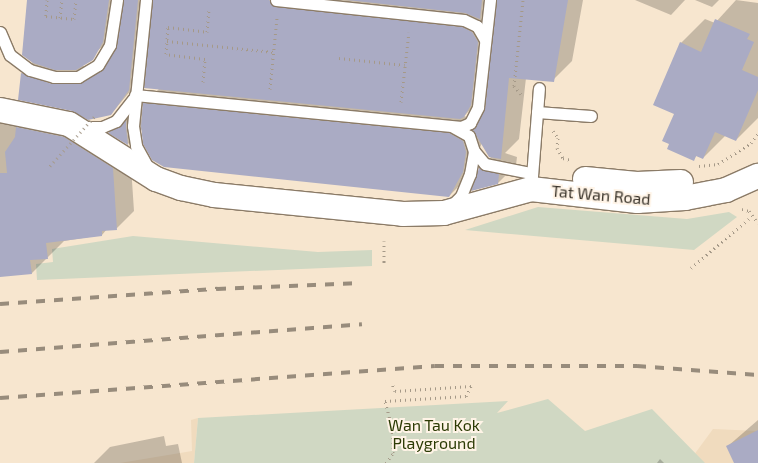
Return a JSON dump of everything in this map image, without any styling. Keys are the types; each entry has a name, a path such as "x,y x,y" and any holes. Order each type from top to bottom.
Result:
{"street":[{"path":"0,110 69,124"},
{"name":"Tat Wan Road","path":"69,124 156,179 214,195 403,214 444,213 531,181 637,184 678,183 756,171"}],"lane":[{"path":"0,32 10,55 30,70 54,77 78,77 98,65 110,45 117,0"},
{"path":"276,0 464,20 478,26 485,42"},
{"path":"135,95 451,127 470,122 475,116 490,0"},
{"path":"146,1 133,126 136,146 156,179"},
{"path":"451,127 469,136 474,151 484,164 531,181 539,88"},
{"path":"69,124 102,127 116,121 135,95"},
{"path":"536,112 591,116"},
{"path":"444,213 461,196 470,174 474,151"}],"path":[{"path":"47,0 46,16 74,19 76,0"},
{"path":"60,18 62,0"},
{"path":"523,0 514,86 536,112"},
{"path":"203,82 205,59 166,54 168,27 207,32 209,9"},
{"path":"270,89 278,17"},
{"path":"401,102 409,32"},
{"path":"167,41 274,52"},
{"path":"339,58 405,65"},
{"path":"50,166 94,117"},
{"path":"691,268 752,216"},
{"path":"384,241 384,266"},
{"path":"386,463 393,453 392,427 385,402 466,396 471,386 395,391 392,383"}],"shaded area":[{"path":"198,418 194,463 120,463 192,451 191,420"},
{"path":"713,429 758,431 758,463 688,463"}],"green space":[{"path":"538,207 687,219 729,212 737,217 694,250 465,230"},
{"path":"133,236 318,252 372,250 372,266 37,280 36,264 53,262 52,249"},
{"name":"Wan Tau Kok Playground","path":"548,399 585,431 652,409 705,463 194,463 198,418 508,401 497,413"}],"building":[{"path":"27,0 109,0 103,42 93,60 76,70 55,70 33,63 22,55"},
{"path":"124,0 138,0 129,90 111,115 88,120 72,111 18,100 21,73 52,84 78,84 102,71 117,46"},
{"path":"153,0 269,0 275,7 462,27 472,32 478,42 471,105 464,117 460,119 144,88"},
{"path":"347,0 482,0 480,19 465,13"},
{"path":"497,0 568,0 554,82 509,78 501,159 489,157 473,130 485,108"},
{"path":"715,19 750,34 747,39 754,42 742,70 758,77 758,90 736,141 715,132 703,159 696,156 694,161 667,149 669,144 662,141 674,114 653,105 680,42 701,52"},
{"path":"143,103 449,133 463,141 466,152 463,172 449,197 164,167 152,160 143,144 141,126"},
{"path":"126,120 126,127 128,145 108,133"},
{"path":"16,127 64,137 113,168 117,230 102,231 102,236 46,243 48,259 30,260 32,274 0,277 0,173 7,173 5,152 15,137"},
{"path":"479,168 499,174 498,184 471,191"},
{"path":"758,430 758,463 734,463 726,446"}],"railway":[{"path":"0,304 217,289 361,283"},
{"path":"0,352 362,324"},
{"path":"0,398 435,366 637,366 758,375"}]}
